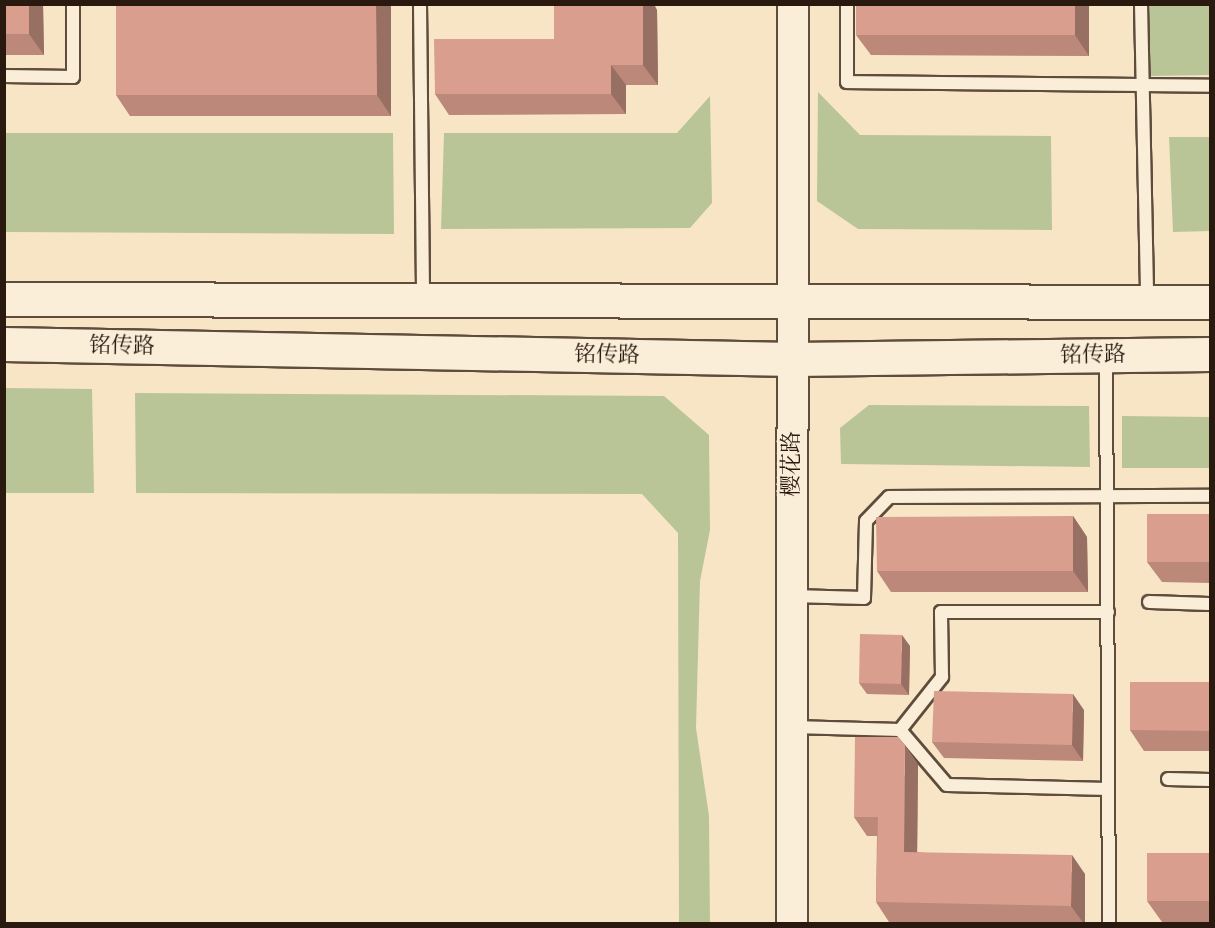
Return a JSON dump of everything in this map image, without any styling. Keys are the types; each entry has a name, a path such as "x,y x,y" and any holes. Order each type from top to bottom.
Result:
{"main road":[{"name":"铭传路","path":"4,299 1210,302"},
{"name":"铭传路","path":"4,344 793,359 1210,354"}],"street":[{"name":"樱花路","path":"792,924 793,4"}],"lane":[{"path":"4,76 73,76 73,4"},
{"path":"420,4 423,299"},
{"path":"847,4 847,82 1210,86"},
{"path":"1141,4 1147,303"},
{"path":"1106,355 1109,924"},
{"path":"792,596 864,598 866,521 889,497 1210,496"},
{"path":"1149,602 1210,603"},
{"path":"900,730 942,678 941,612 1108,612"},
{"path":"792,727 900,730 947,785 1108,789"},
{"path":"1168,779 1210,780"}],"green space":[{"path":"1149,5 1210,5 1210,75 1150,76"},
{"path":"818,92 860,135 1051,136 1052,230 858,229 817,201"},
{"path":"710,96 712,203 690,228 441,229 444,133 677,133"},
{"path":"5,133 393,133 394,234 5,232"},
{"path":"1169,137 1210,137 1210,231 1173,232"},
{"path":"5,388 92,389 94,493 5,493"},
{"path":"135,393 664,396 709,435 710,530 700,581 696,728 709,816 710,923 679,923 678,533 642,494 136,493"},
{"path":"869,405 1089,406 1090,467 841,464 840,428"},
{"path":"1122,416 1210,417 1210,468 1122,468"}],"building":[{"path":"4,4 29,4 29,34 4,34"},
{"path":"116,4 376,4 377,95 116,95"},
{"path":"554,4 643,4 643,65 611,65 611,94 435,94 434,39 554,39"},
{"path":"856,4 1075,4 1075,35 856,35"},
{"path":"1147,514 1210,514 1210,562 1147,562"},
{"path":"1073,516 1073,571 877,571 876,517"},
{"path":"860,634 902,635 901,684 859,683"},
{"path":"1130,682 1210,682 1210,731 1130,730"},
{"path":"934,691 1073,694 1072,745 932,742"},
{"path":"855,737 898,737 905,745 904,852 1072,855 1071,906 876,902 878,817 854,817"},
{"path":"1147,853 1210,853 1210,901 1147,901"}]}
